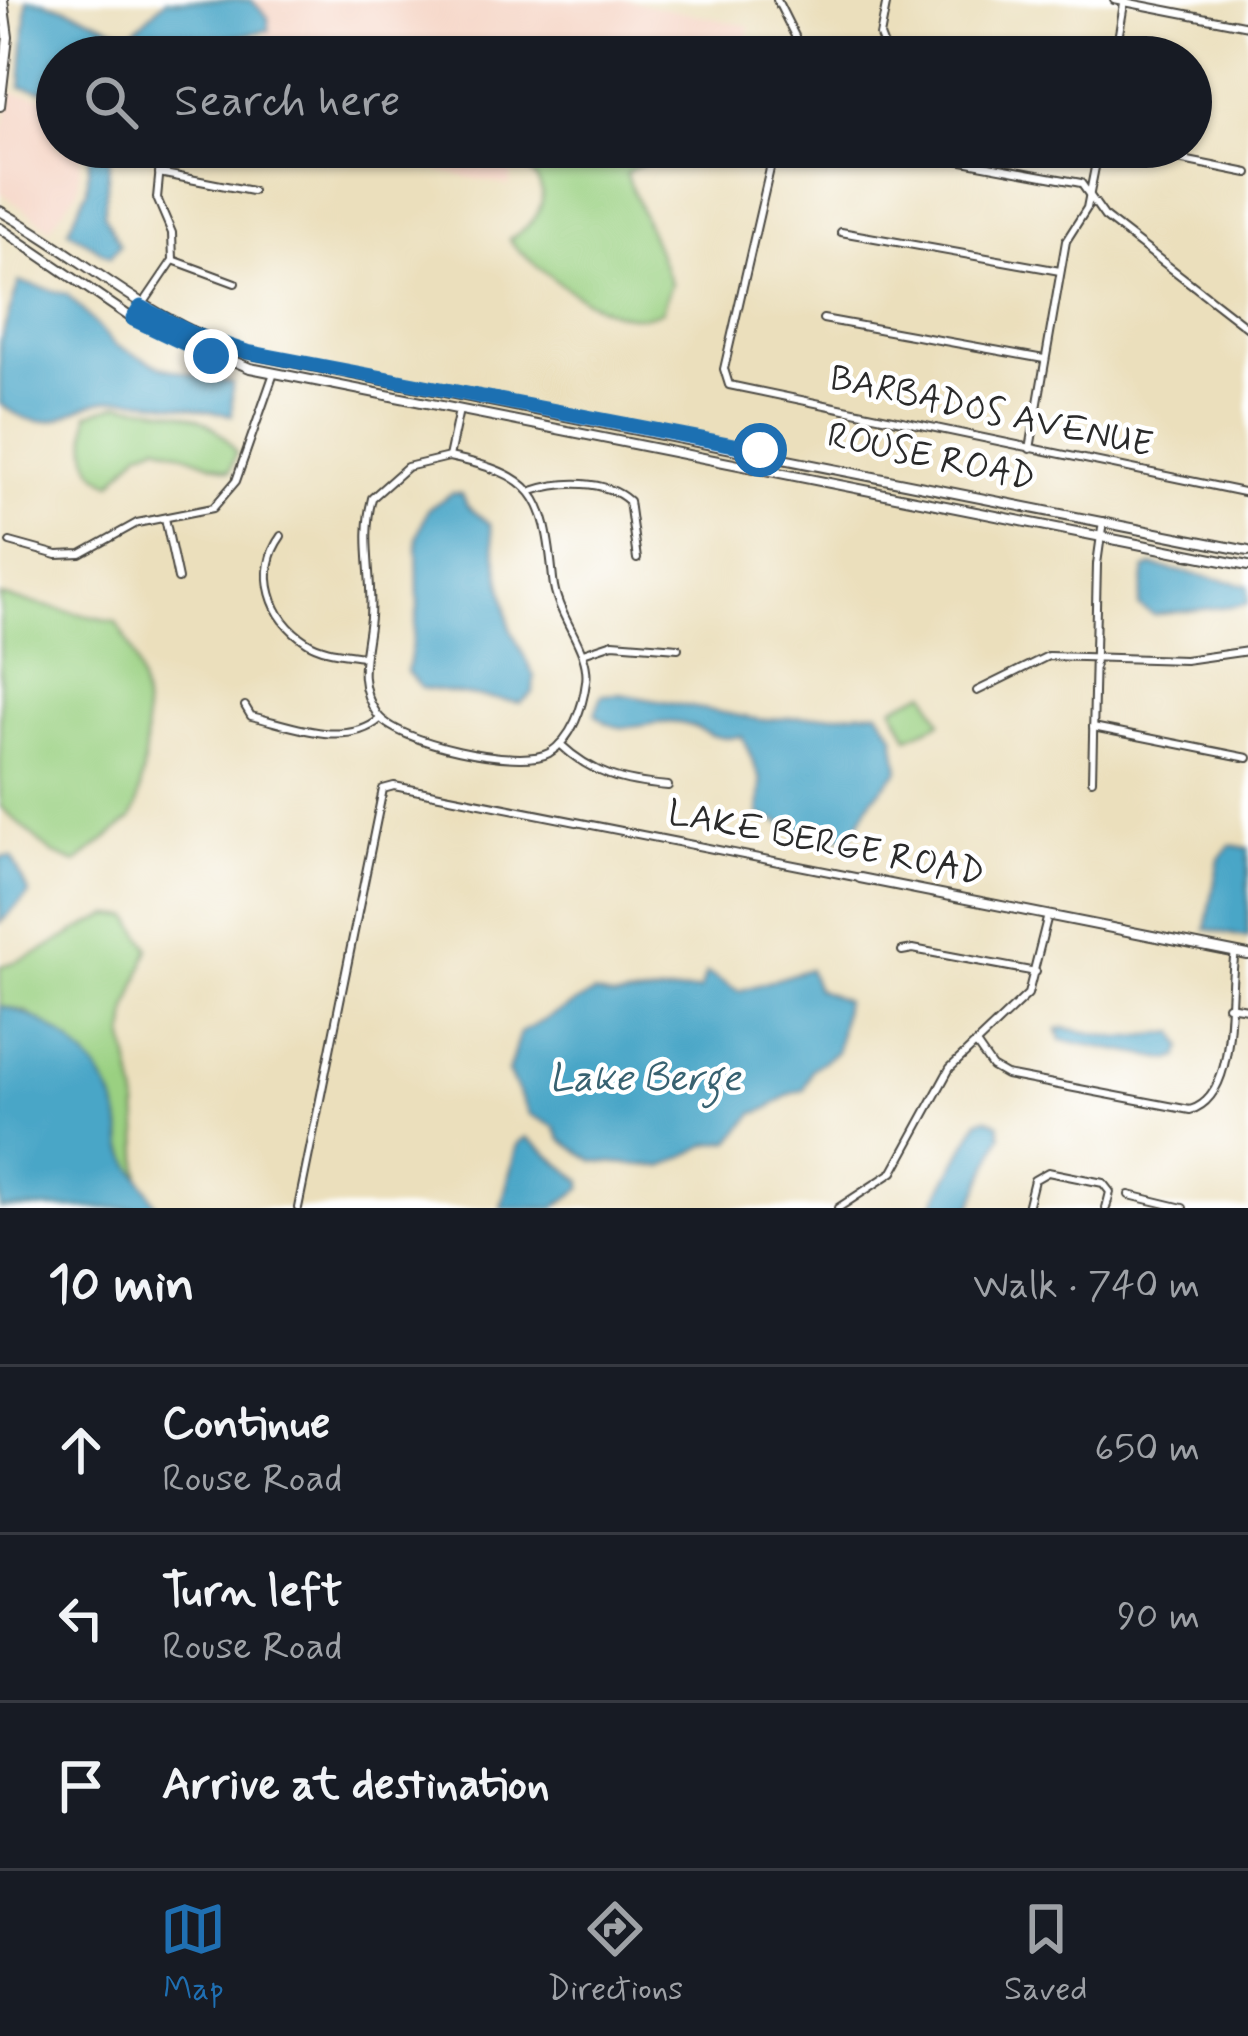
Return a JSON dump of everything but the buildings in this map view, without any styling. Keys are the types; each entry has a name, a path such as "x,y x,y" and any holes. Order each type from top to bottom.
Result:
{"street":[{"path":"0,106 7,50 2,0"},
{"path":"777,0 795,36"},
{"path":"880,36 887,0"},
{"path":"1114,0 1248,26"},
{"path":"1119,36 1125,1"},
{"path":"1212,166 1248,173"},
{"path":"133,319 173,260 172,233 157,198 160,168"},
{"name":"BARBADOS AVENUE","path":"770,168 724,370 734,388 1248,493"},
{"path":"1006,168 1074,180 1105,217 1248,328"},
{"path":"1030,449 1060,271 1070,232 1090,197 1095,168"},
{"path":"160,173 252,191"},
{"name":"ROUSE ROAD","path":"0,212 141,307 191,333 263,356 1248,551"},
{"name":"ROUSE ROAD","path":"0,228 133,319 211,356 274,373 1248,566"},
{"path":"841,232 1060,271"},
{"path":"173,260 236,284"},
{"path":"823,319 1045,359"},
{"path":"10,542 57,555 81,554 137,524 213,508 229,495 274,373"},
{"path":"449,457 459,410"},
{"path":"449,457 494,466 532,491 548,526 555,603 587,668 581,702 560,744 526,760 406,736 380,719 366,694 362,656 370,615 365,551 372,498 386,480 407,466 449,457"},
{"path":"532,491 565,482 620,493 629,501 637,560"},
{"path":"165,518 178,579"},
{"path":"1092,780 1103,521"},
{"path":"281,536 271,550 267,573 280,619 307,643 362,656"},
{"path":"583,653 613,643 678,648"},
{"path":"977,691 1048,656 1185,660 1248,651"},
{"path":"245,706 250,716 323,732 351,734 380,719"},
{"path":"1093,728 1248,758"},
{"path":"560,744 584,766 612,778 668,786"},
{"name":"LAKE BERGE ROAD","path":"298,1208 378,799 383,789 394,786 1248,955"},
{"path":"838,1208 892,1172 950,1068 1017,1010 1036,972 1048,915"},
{"path":"902,952 913,949 1036,972"},
{"path":"976,1044 992,1067 1006,1075 1190,1110 1216,1090 1229,1043 1235,952"},
{"path":"1228,1006 1248,1009"},
{"path":"1027,1208 1034,1180 1048,1172 1103,1184 1110,1192 1106,1208"},
{"path":"1129,1195 1184,1208"}],"shaded area":[{"path":"235,0 625,0 750,26 748,36 266,36"},
{"path":"12,93 36,96 36,168 80,168 78,190 50,228 0,192 0,136"},
{"path":"425,168 513,168 509,186"}],"green space":[{"path":"526,168 634,168 626,174 671,283 662,311 644,316 606,310 568,289 520,252 509,239 529,224 541,205 540,185"},
{"path":"119,404 200,420 236,453 230,471 158,444 140,451 112,483 102,477 88,454 88,414"},
{"path":"0,596 116,622 136,664 146,734 137,805 131,819 76,863 52,853 0,806"},
{"path":"926,692 941,722 908,737 893,707"},
{"path":"111,915 130,917 149,948 128,1010 125,1039 137,1099 140,1185 123,1146 120,1119 28,1012 0,1006 0,966 32,956"}],"water":[{"path":"27,0 66,8 130,34 166,0 251,0 268,17 269,30 239,36 36,36 36,89 21,87"},
{"path":"89,168 109,168 104,214 120,245 110,257 68,230 87,190"},
{"path":"19,282 67,294 115,345 164,368 232,383 232,415 121,399 36,421 0,404 0,342"},
{"path":"452,493 462,494 467,506 490,524 510,628 534,676 533,693 521,703 421,688 407,672 418,608 417,537 428,509"},
{"path":"1152,566 1248,585 1248,604 1153,615 1139,606 1145,569"},
{"path":"620,694 762,720 878,711 894,735 899,770 873,798 852,835 826,839 759,815 761,781 742,736 714,736 678,723 624,727 604,722 595,714 602,695"},
{"path":"1230,845 1248,848 1248,938 1206,929 1219,859"},
{"path":"0,857 12,857 29,894 0,923"},
{"name":"Lake Berge","path":"809,969 817,989 845,1001 837,1052 812,1069 804,1090 755,1113 731,1141 709,1144 663,1167 594,1161 561,1140 555,1127 529,1114 508,1072 520,1033 594,993 614,998 700,990 706,973 739,991"},
{"path":"0,1006 56,1031 88,1060 112,1096 125,1152 157,1208 0,1208"},
{"path":"1058,1029 1120,1038 1176,1032 1183,1047 1179,1057 1170,1060 1061,1040"},
{"path":"979,1120 999,1124 1001,1135 971,1208 931,1208"},
{"path":"526,1137 582,1181 582,1188 554,1208 501,1208 517,1144"}],"route":[{"path":"211,356 133,319 141,307 191,333 247,352 760,450"}]}
